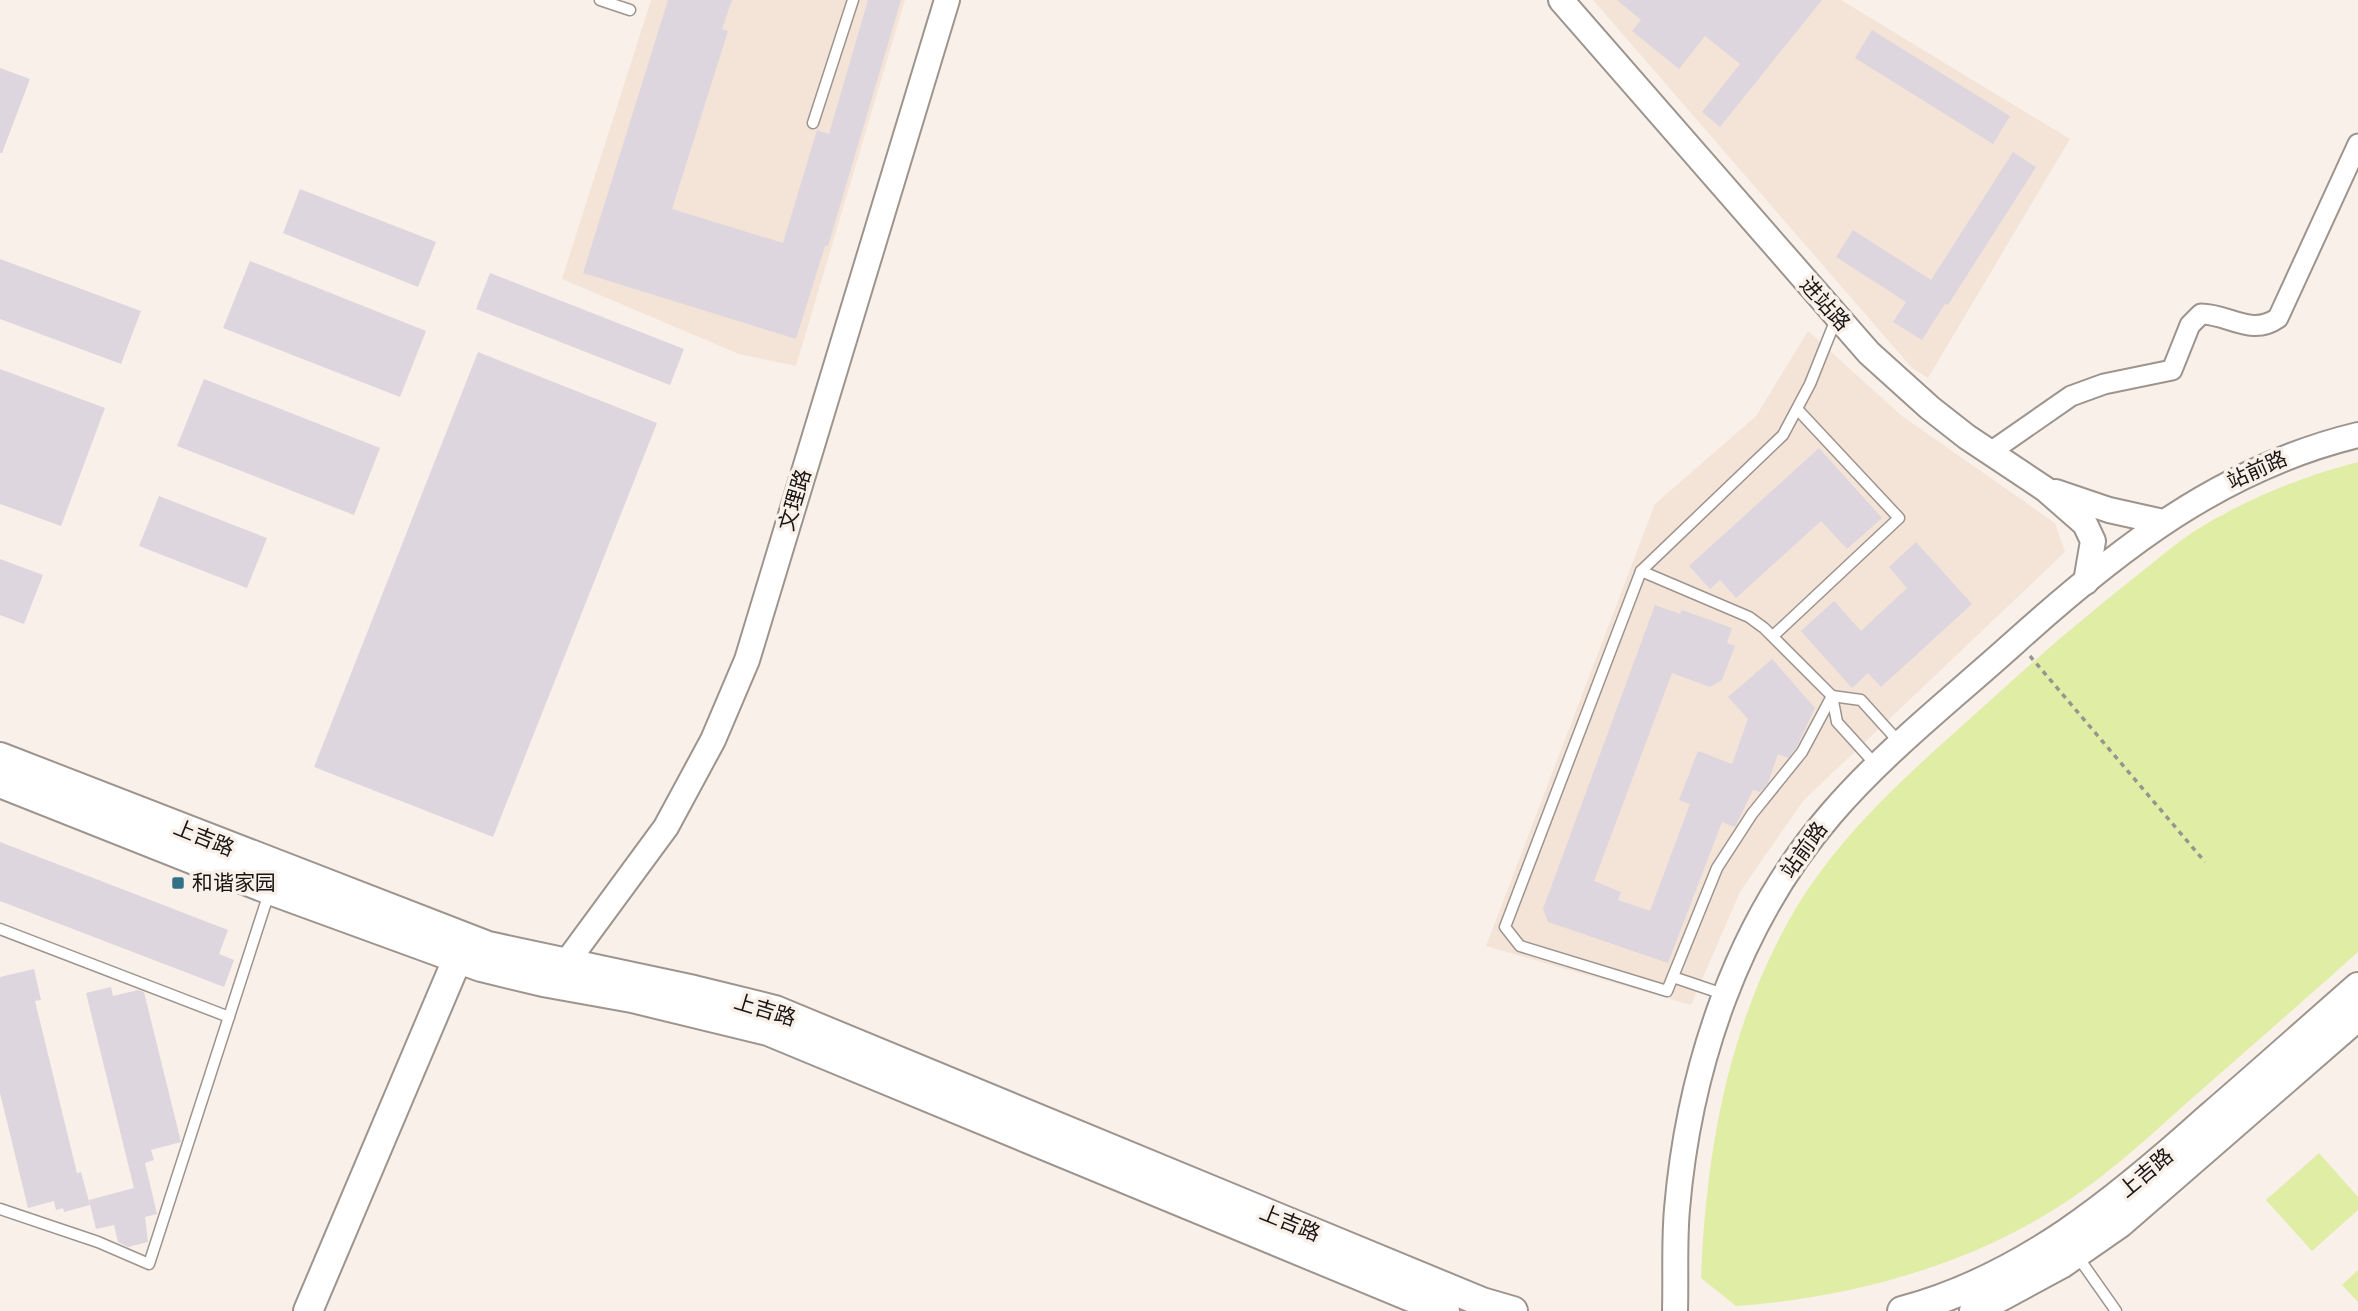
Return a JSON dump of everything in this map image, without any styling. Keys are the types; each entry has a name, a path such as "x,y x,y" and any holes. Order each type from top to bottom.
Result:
{"main road":[{"name":"上吉路","path":"0,757 469,951 511,975 632,998 768,1031 1445,1311"},
{"name":"上吉路","path":"0,783 270,890 469,951 566,963 775,1010 1482,1302 1513,1311"},
{"path":"308,1311 469,951"},
{"path":"325,1311 469,951"},
{"name":"上吉路","path":"1902,1311 1962,1292 2006,1270 2107,1205 2358,987"},
{"name":"上吉路","path":"1974,1311 2076,1254 2149,1201 2358,1016"}],"street":[{"name":"文理路","path":"566,963 666,827 713,740 747,660 947,0"},
{"name":"进站路","path":"1561,0 1836,318 1899,382 1989,453 2045,489 2085,524 2093,541 2086,582"},
{"path":"1989,453 2071,396 2104,384 2172,370 2190,325 2201,314 2248,326 2264,325 2278,318 2358,144"},
{"name":"站前路","path":"1675,1311 1677,1213 1682,1164 1701,1070 1726,995 1764,911 1784,877 1830,815 1877,767 2017,640 2163,522 2203,495 2259,468 2358,435"},
{"path":"2045,489 2109,510 2163,522"}],"lane":[{"path":"600,0 630,10"},
{"path":"813,123 853,0"},
{"path":"1832,696 1802,752 1752,814 1717,868 1667,991 1520,946 1505,928 1641,571 1783,435 1798,410 1836,318"},
{"path":"1773,636 1899,518 1798,410"},
{"path":"1641,571 1749,617 1773,636 1832,696 1837,722 1877,767"},
{"path":"1832,696 1861,700 1902,745"},
{"path":"0,1209 73,1233 149,1264 270,890"},
{"path":"0,929 229,1017"},
{"path":"1673,977 1726,995"},
{"path":"2076,1254 2116,1311"}],"path":[{"path":"2017,640 2205,862"}],"shaded area":[{"path":"651,0 905,0 796,366 739,354 562,279"},
{"path":"1593,0 1841,0 2070,139 1928,378 1912,368"},
{"path":"1808,331 1902,416 2055,523 2065,552 1803,801 1740,892 1691,1005 1486,946 1655,504 1756,416"}],"green space":[{"path":"2358,462 2358,952 2118,1163 2061,1206 2040,1218 1968,1253 1893,1279 1815,1296 1736,1306 1701,1278 1708,1186 1715,1140 1723,1095 1749,1007 1788,922 1809,888 1858,826 1914,769 2054,644 2173,547 2212,520 2252,500 2294,482"},
{"path":"2319,1153 2358,1197 2358,1210 2312,1251 2266,1200"},
{"path":"2358,1270 2358,1302 2342,1285"}],"building":[{"path":"668,0 732,0 722,29 728,31 672,209 783,243 817,130 829,134 868,0 901,0 828,246 825,246 796,339 583,273"},
{"path":"1617,0 1822,0 1720,127 1702,112 1740,64 1705,36 1679,69 1632,31 1641,20"},
{"path":"1872,30 2010,116 1993,144 1855,58"},
{"path":"0,68 30,79 2,153 0,153"},
{"path":"2013,152 2036,167 1948,305 1945,304 1922,340 1893,322 1906,302 1836,257 1853,230 1931,280"},
{"path":"300,189 436,242 418,287 283,233"},
{"path":"0,259 141,311 121,364 0,319"},
{"path":"250,261 426,331 400,397 223,328"},
{"path":"490,273 684,349 670,385 476,309"},
{"path":"478,352 657,423 493,837 314,767"},
{"path":"0,369 105,408 61,526 0,504"},
{"path":"204,379 380,448 354,515 177,446"},
{"path":"1819,448 1882,518 1847,549 1821,521 1736,598 1720,580 1710,589 1689,566"},
{"path":"159,496 267,538 247,588 139,546"},
{"path":"1916,542 1972,604 1881,687 1868,673 1852,688 1801,631 1834,601 1861,631 1907,588 1889,567"},
{"path":"0,559 43,575 24,624 0,615"},
{"path":"1655,605 1680,614 1682,610 1732,628 1727,643 1735,646 1722,680 1710,687 1672,673 1594,881 1621,892 1618,900 1650,911 1690,804 1679,800 1698,751 1732,764 1748,719 1728,697 1772,659 1815,708 1796,748 1788,758 1778,754 1768,783 1760,792 1753,790 1735,827 1722,822 1668,963 1548,922 1543,909"},
{"path":"0,842 228,930 219,954 234,960 224,987 0,901"},
{"path":"34,969 41,1000 35,1001 77,1173 81,1172 90,1205 64,1212 63,1208 56,1210 54,1201 28,1208 0,1093 0,977"},
{"path":"111,987 113,996 138,990 144,992 181,1142 151,1150 154,1160 145,1163 157,1214 145,1217 148,1242 128,1247 118,1242 114,1225 96,1229 89,1200 134,1188 86,993"}],"place":[{"name":"和谐家园","path":"178,883"}]}
